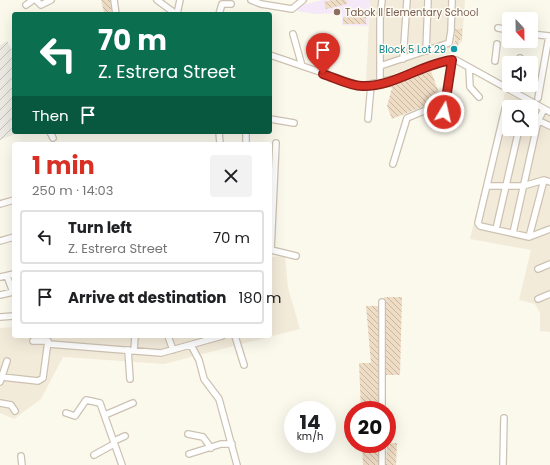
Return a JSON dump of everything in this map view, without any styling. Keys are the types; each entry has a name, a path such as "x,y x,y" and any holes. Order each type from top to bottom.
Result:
{"street":[{"path":"26,5 33,0"},
{"path":"36,0 41,5 51,0"},
{"path":"114,0 116,12"},
{"path":"157,0 173,12"},
{"path":"177,12 180,0"},
{"path":"251,0 261,4 292,9 303,0"},
{"path":"380,83 380,19 382,0"},
{"path":"402,59 407,0"},
{"path":"426,51 428,0"},
{"path":"380,66 426,51 450,41 452,0"},
{"path":"220,12 222,4 231,4"},
{"path":"498,28 502,29"},
{"path":"293,34 302,66"},
{"path":"538,34 550,35 538,98"},
{"path":"312,44 326,47 328,50 329,53 323,74"},
{"path":"495,61 497,44"},
{"path":"272,56 361,86 380,83 452,60 459,62 545,109 537,115 539,120 513,233"},
{"path":"442,122 452,60"},
{"path":"469,68 470,87 478,97"},
{"path":"368,119 372,85"},
{"path":"393,164 407,118 446,102"},
{"path":"272,119 294,123"},
{"path":"539,120 550,126"},
{"path":"502,129 478,223 480,226 529,237 550,229"},
{"path":"51,134 53,138"},
{"path":"496,229 517,136"},
{"path":"276,142 272,211 272,250 296,256"},
{"path":"487,186 523,186 547,181 529,237"},
{"path":"0,204 12,201"},
{"path":"0,241 12,238"},
{"path":"538,269 550,264"},
{"path":"0,277 12,275"},
{"path":"7,276 12,290"},
{"path":"0,295 12,293"},
{"path":"538,299 550,294"},
{"path":"382,302 382,401"},
{"path":"0,317 12,316"},
{"path":"130,380 131,350 134,338"},
{"path":"169,338 173,350"},
{"path":"33,341 48,341 49,344 161,353 191,345 206,338"},
{"path":"236,338 244,365"},
{"path":"7,362 1,379 41,380 45,375 49,344"},
{"path":"191,345 199,360 204,379 219,399 232,444 236,465"},
{"path":"66,413 75,416 86,400 100,404 122,465"},
{"path":"0,402 11,405 15,411"},
{"path":"105,415 133,403"},
{"path":"503,465 504,418"},
{"path":"188,434 202,438 211,448"},
{"path":"94,455 125,436"},
{"path":"189,454 223,444 232,444"},
{"path":"382,453 382,465"},
{"path":"21,456 22,465"}],"shaded area":[{"name":"Tabok II Elementary School","path":"323,0 370,0 368,26 342,25 342,13 315,14 297,11 298,6"},
{"path":"370,0 465,0 462,42 458,45 457,53 451,53 366,83"},
{"path":"7,41 12,50 12,134 15,134 0,140 0,45"},
{"path":"505,93 520,100 503,100"},
{"path":"502,106 502,136 538,136 538,108 550,114 550,332 540,331 540,313 535,304 519,300 531,250 470,239"},
{"path":"285,256 288,288 300,329 272,336 272,257"},
{"path":"12,327 12,338 265,338 164,364 63,357 41,399 14,419 0,413 0,328"}],"building":[{"path":"101,0 110,0 112,12 104,12"},
{"name":"Tabok II Elementary School","path":"346,0 347,4 326,9 324,2"},
{"path":"343,17 366,17 366,24 343,24"},
{"path":"455,29 462,29 462,40 459,40 457,53 452,53 449,47 455,43"},
{"path":"431,71 441,99 392,119 387,106 392,88 385,85 404,81"},
{"path":"384,297 402,297 400,375 386,375 386,302"},
{"path":"366,306 378,306 378,401 361,401 359,363 371,363"},
{"path":"397,443 396,465 386,465 387,453 396,453"},
{"path":"362,453 378,453 378,465 363,465"}],"place":[{"name":"Tabok II Elementary School","path":"337,12"},
{"name":"Block 5 Lot 29","path":"454,49"}],"route":[{"path":"323,74 352,84 361,86 372,85 403,77 452,60 444,112"}]}
